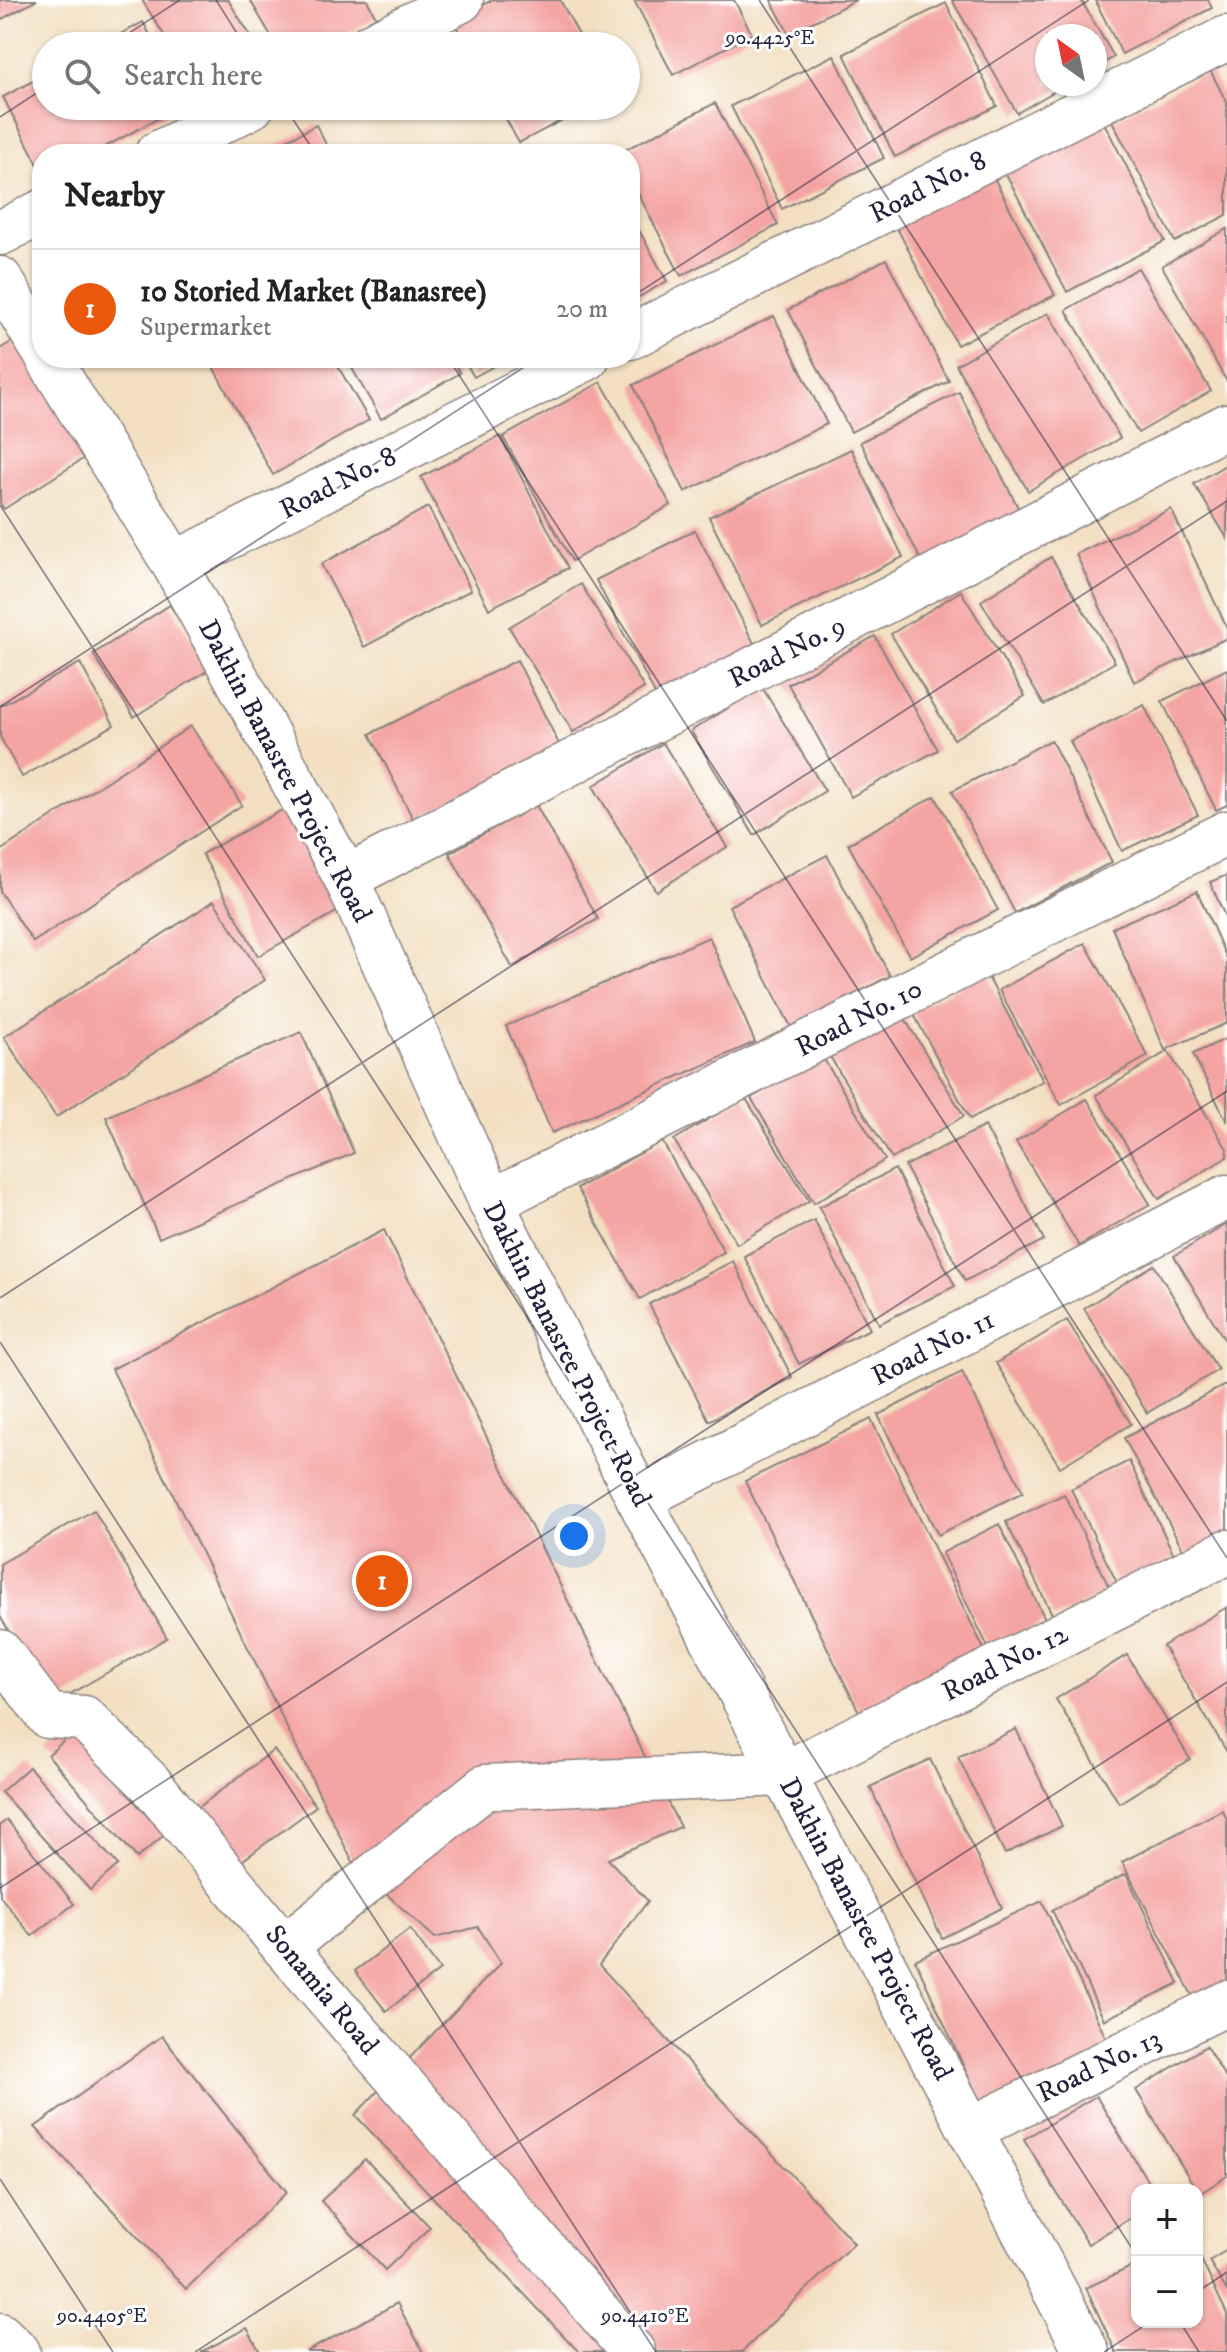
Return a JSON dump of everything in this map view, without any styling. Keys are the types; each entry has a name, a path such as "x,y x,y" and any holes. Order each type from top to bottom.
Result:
{"street":[{"path":"398,32 461,0"},
{"name":"Road No. 8","path":"640,332 1227,38"},
{"path":"177,144 224,120"},
{"path":"0,233 32,217"},
{"path":"0,279 32,332"},
{"name":"Dakhin Banasree Project Road","path":"54,368 174,564 346,878 491,1202 639,1499 1087,2352"},
{"name":"Road No. 8","path":"174,564 567,368"},
{"name":"Road No. 9","path":"346,878 1227,426"},
{"name":"Road No. 10","path":"491,1202 1227,833"},
{"name":"Road No. 11","path":"639,1499 1227,1197"},
{"name":"Road No. 12","path":"784,1774 1227,1552"},
{"name":"Sonamia Road","path":"0,1652 48,1716 84,1718 149,1782 284,1947 633,2352"},
{"path":"284,1947 485,1787 784,1774"},
{"name":"Road No. 13","path":"971,2129 1227,2003"},
{"path":"0,2335 18,2352"}],"building":[{"path":"0,0 37,0 0,20"},
{"path":"142,0 228,0 248,32 162,32"},
{"path":"250,0 367,0 376,17 350,32 269,32"},
{"path":"492,0 560,0 577,32 459,32 453,21"},
{"path":"634,0 734,0 752,34 673,75"},
{"path":"771,0 856,0 789,34"},
{"path":"952,0 1081,0 1095,24 1035,24 1035,96 1046,96 1017,113"},
{"path":"1095,0 1208,0 1212,8 1122,54"},
{"path":"946,3 997,106 895,157 844,54"},
{"path":"143,22 148,32 124,32"},
{"path":"1107,45 1114,57 1107,61"},
{"path":"834,55 884,158 782,209 731,106"},
{"path":"1210,70 1227,103 1227,215 1175,242 1112,121"},
{"path":"32,81 32,120 155,120 111,144 32,144 32,153 3,97"},
{"path":"715,103 778,225 681,276 640,197 640,144 636,144"},
{"path":"1102,119 1165,241 1067,292 1004,170"},
{"path":"507,120 563,120 519,143"},
{"path":"316,125 326,144 279,144"},
{"path":"992,174 1055,295 957,345 895,224"},
{"path":"1227,229 1227,382 1162,266"},
{"path":"640,232 667,281 640,296"},
{"path":"886,259 949,381 851,432 788,310"},
{"path":"1138,268 1211,391 1138,433 1066,310"},
{"path":"1048,313 1120,438 1028,491 956,365"},
{"path":"774,316 827,424 685,492 633,385"},
{"path":"24,334 32,347 32,368 45,368 97,450 4,509 0,503 0,349"},
{"path":"214,368 339,368 369,420 273,475"},
{"path":"352,368 457,368 460,373 381,419"},
{"path":"469,368 490,368 474,377"},
{"path":"601,382 671,505 572,561 503,437"},
{"path":"959,392 1021,513 923,564 860,442"},
{"path":"500,436 568,568 489,609 421,477"},
{"path":"851,449 903,557 762,625 709,517"},
{"path":"1227,464 1227,538 1194,484"},
{"path":"428,507 471,590 364,647 321,564"},
{"path":"1171,509 1227,628 1227,638 1134,682 1076,554"},
{"path":"695,530 758,651 659,702 596,580"},
{"path":"1051,557 1115,662 1044,705 981,601"},
{"path":"581,584 644,688 573,732 509,627"},
{"path":"961,591 1025,696 954,739 891,634"},
{"path":"170,605 210,669 134,717 93,654"},
{"path":"875,636 938,750 851,797 788,684"},
{"path":"517,660 561,748 414,821 370,734"},
{"path":"80,663 114,725 22,777 0,737 0,706"},
{"path":"1227,669 1227,805 1216,810 1162,701"},
{"path":"762,687 825,791 754,835 691,731"},
{"path":"1144,705 1198,815 1122,851 1070,741"},
{"path":"191,726 242,805 33,942 0,892 0,851"},
{"path":"1051,740 1112,862 1015,913 952,791"},
{"path":"663,743 727,847 656,891 593,786"},
{"path":"935,796 998,910 910,957 848,844"},
{"path":"536,805 598,919 512,967 449,853"},
{"path":"289,806 345,907 258,956 202,854"},
{"path":"827,855 890,976 791,1027 729,906"},
{"path":"1227,875 1227,921 1210,882"},
{"path":"1197,891 1227,959 1227,1023 1165,1050 1112,928"},
{"path":"214,901 265,980 56,1117 4,1037"},
{"path":"709,937 755,1042 552,1133 506,1026"},
{"path":"1085,943 1148,1056 1061,1105 999,990"},
{"path":"986,973 1043,1081 970,1119 912,1011"},
{"path":"900,1011 964,1116 892,1159 829,1055"},
{"path":"301,1032 354,1153 159,1238 106,1117"},
{"path":"1227,1038 1227,1122 1193,1054"},
{"path":"1168,1051 1227,1149 1227,1157 1159,1199 1096,1095"},
{"path":"822,1056 885,1160 814,1203 751,1098"},
{"path":"745,1097 809,1201 737,1244 674,1140"},
{"path":"1087,1099 1150,1204 1079,1246 1016,1142"},
{"path":"985,1126 1044,1240 965,1281 905,1166"},
{"path":"662,1141 724,1252 640,1299 577,1188"},
{"path":"895,1169 955,1286 879,1324 819,1207"},
{"path":"814,1220 870,1329 799,1364 744,1256"},
{"path":"1227,1224 1227,1344 1174,1256"},
{"path":"384,1230 680,1827 608,1859 648,1901 599,1965 854,2243 742,2352 579,2352 355,2115 501,1963 478,1927 435,1938 354,1865 112,1369"},
{"path":"733,1261 792,1377 709,1421 649,1304"},
{"path":"1154,1265 1218,1370 1147,1413 1084,1308"},
{"path":"1067,1320 1131,1424 1060,1467 996,1363"},
{"path":"962,1372 1023,1492 938,1535 878,1415"},
{"path":"1227,1384 1227,1533 1186,1555 1124,1438"},
{"path":"871,1419 984,1649 859,1712 745,1481"},
{"path":"1129,1461 1175,1557 1118,1585 1071,1489"},
{"path":"1064,1494 1111,1591 1054,1618 1006,1522"},
{"path":"94,1510 167,1638 51,1705 0,1616 0,1564"},
{"path":"999,1524 1046,1621 989,1649 942,1553"},
{"path":"1227,1607 1227,1752 1163,1646"},
{"path":"1127,1655 1190,1759 1119,1803 1056,1699"},
{"path":"1016,1729 1062,1826 1005,1854 958,1757"},
{"path":"74,1732 164,1835 137,1858 48,1755"},
{"path":"274,1750 316,1806 231,1869 190,1814"},
{"path":"930,1759 1002,1908 942,1938 870,1787"},
{"path":"29,1767 118,1865 90,1890 1,1792"},
{"path":"1222,1810 1227,1819 1227,1981 1194,1999 1122,1862"},
{"path":"7,1820 74,1904 32,1936 0,1896 0,1825"},
{"path":"1126,1874 1179,1983 1104,2020 1052,1910"},
{"path":"1042,1901 1113,2053 985,2113 915,1960"},
{"path":"410,1929 440,1970 386,2011 355,1971"},
{"path":"162,2036 287,2192 186,2289 35,2127"},
{"path":"1206,2046 1227,2080 1227,2176 1203,2191 1203,2184 1193,2184 1136,2090"},
{"path":"1096,2096 1149,2184 1131,2184 1131,2218 1088,2244 1024,2139"},
{"path":"365,2159 430,2227 385,2270 321,2201"},
{"path":"1227,2250 1227,2291 1209,2261"},
{"path":"1203,2264 1227,2314 1227,2352 1116,2352 1086,2288 1131,2267 1131,2328 1203,2328"},
{"path":"397,2303 423,2352 306,2352"},
{"path":"247,2328 260,2352 201,2352"}],"place":[{"name":"10 Storied Market (Banasree)","path":"382,1581"}]}
